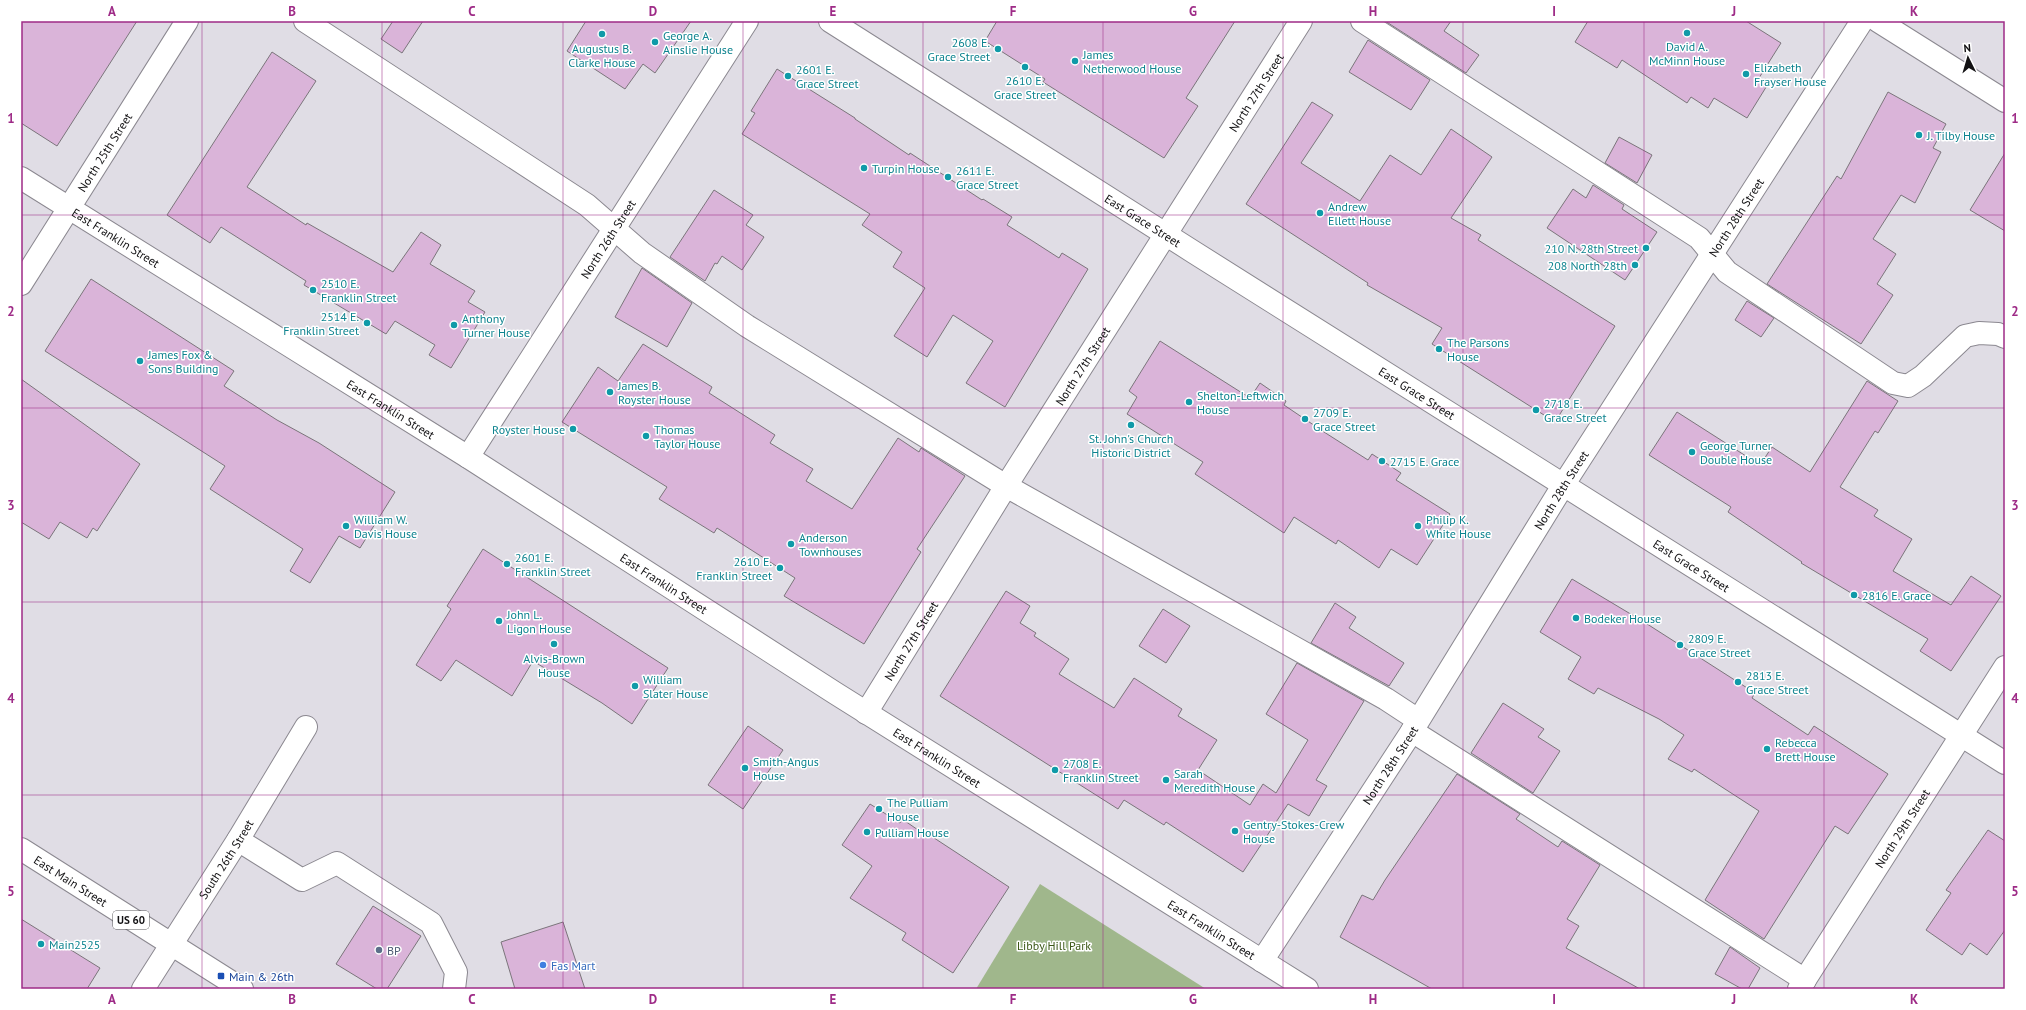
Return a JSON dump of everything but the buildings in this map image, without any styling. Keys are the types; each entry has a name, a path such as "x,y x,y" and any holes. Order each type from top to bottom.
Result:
{"street":[{"name":"North 25th Street","path":"21,284 68,207 187,21"},
{"path":"305,21 587,205 642,253 747,326 1006,486 1386,699 1415,725 1802,985"},
{"name":"North 26th Street","path":"468,457 747,21"},
{"name":"East Grace Street","path":"830,21 1165,235 1564,484 2005,763"},
{"name":"North 27th Street","path":"866,713 1006,486 1301,21"},
{"path":"1362,21 1700,238 1727,272 1893,383 1908,386 1923,376 1965,336 1979,333 1998,334 2005,337"},
{"name":"North 28th Street","path":"1262,961 1415,725 1564,484 1862,21"},
{"path":"1878,21 2005,102"},
{"name":"East Franklin Street","path":"21,178 468,457 866,713 1262,961 1294,986"},
{"name":"North 29th Street","path":"1802,985 2005,666"},
{"name":"South 26th Street","path":"143,989 238,840 306,727"},
{"path":"238,840 302,880 337,863 431,922 456,972 454,989"},
{"name":"East Main Street","path":"21,849 170,945 242,989"}],"green space":[{"name":"Libby Hill Park","path":"1040,884 1206,989 976,989"}],"place":[{"name":"David A. McMinn House","path":"1687,33"},
{"name":"Augustus B. Clarke House","path":"602,34"},
{"name":"George A. Ainslie House","path":"655,42"},
{"name":"2608 E. Grace Street","path":"998,49"},
{"name":"James Netherwood House","path":"1075,61"},
{"name":"2610 E. Grace Street","path":"1025,67"},
{"name":"Elizabeth Frayser House","path":"1746,74"},
{"name":"2601 E. Grace Street","path":"788,76"},
{"name":"J. Tilby House","path":"1919,135"},
{"name":"Turpin House","path":"864,168"},
{"name":"2611 E. Grace Street","path":"948,177"},
{"name":"Andrew Ellett House","path":"1320,213"},
{"name":"210 N. 28th Street","path":"1646,248"},
{"name":"208 North 28th","path":"1635,265"},
{"name":"2510 E. Franklin Street","path":"313,290"},
{"name":"2514 E. Franklin Street","path":"367,323"},
{"name":"Anthony Turner House","path":"454,325"},
{"name":"The Parsons House","path":"1439,349"},
{"name":"James Fox & Sons Building","path":"140,361"},
{"name":"James B. Royster House","path":"610,392"},
{"name":"Shelton-Leftwich House","path":"1189,402"},
{"name":"2718 E. Grace Street","path":"1536,410"},
{"name":"2709 E. Grace Street","path":"1305,419"},
{"name":"St. John's Church Historic District","path":"1131,425"},
{"name":"Royster House","path":"573,429"},
{"name":"Thomas Taylor House","path":"646,436"},
{"name":"George Turner Double House","path":"1692,452"},
{"name":"2715 E. Grace","path":"1382,461"},
{"name":"William W. Davis House","path":"346,526"},
{"name":"Philip K. White House","path":"1418,526"},
{"name":"Anderson Townhouses","path":"791,544"},
{"name":"2601 E. Franklin Street","path":"507,564"},
{"name":"2610 E. Franklin Street","path":"780,568"},
{"name":"2816 E. Grace","path":"1854,595"},
{"name":"Bodeker House","path":"1576,618"},
{"name":"John L. Ligon House","path":"499,621"},
{"name":"Alvis-Brown House","path":"554,644"},
{"name":"2809 E. Grace Street","path":"1680,645"},
{"name":"2813 E. Grace Street","path":"1738,682"},
{"name":"William Slater House","path":"635,686"},
{"name":"Rebecca Brett House","path":"1767,749"},
{"name":"Smith-Angus House","path":"745,768"},
{"name":"2708 E. Franklin Street","path":"1055,770"},
{"name":"Sarah Meredith House","path":"1166,780"},
{"name":"The Pulliam House","path":"879,809"},
{"name":"Gentry-Stokes-Crew House","path":"1235,831"},
{"name":"Pulliam House","path":"867,832"},
{"name":"Main2525","path":"41,944"},
{"name":"BP","path":"379,950"},
{"name":"Fas Mart","path":"543,965"},
{"name":"Main & 26th","path":"221,976"}]}
